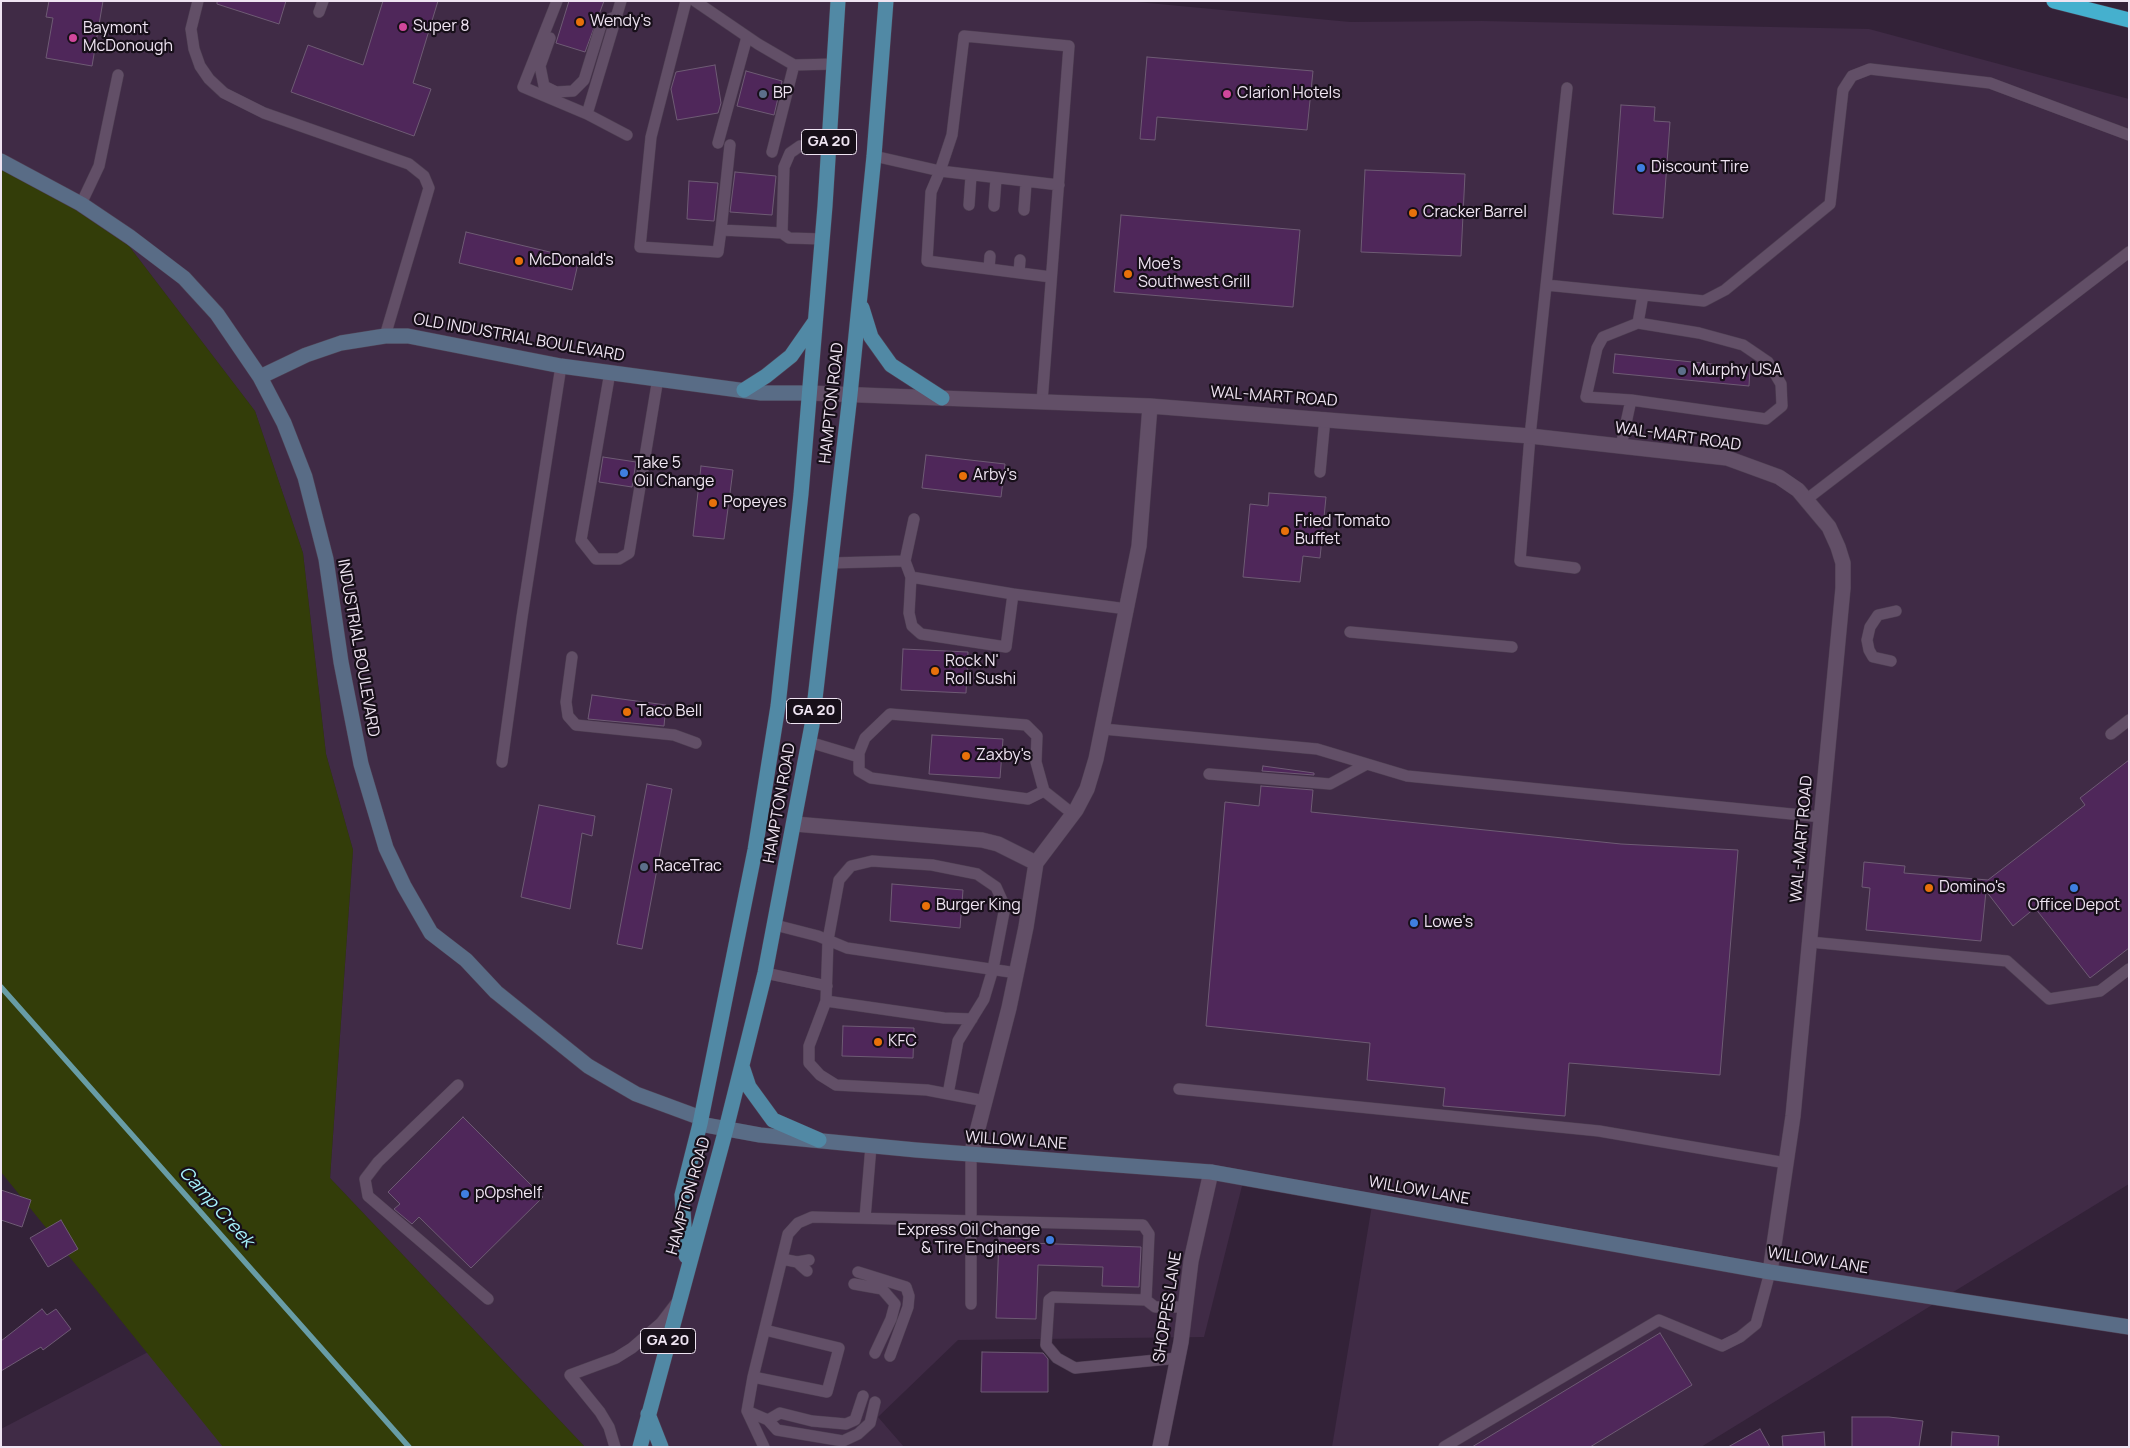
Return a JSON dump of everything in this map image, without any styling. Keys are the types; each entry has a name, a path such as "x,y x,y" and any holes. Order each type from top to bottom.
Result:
{"highway":[{"path":"2054,1 2129,20"}],"main road":[{"name":"HAMPTON ROAD","path":"687,1267 682,1195 700,1121 760,827 792,593 822,239 838,1"},
{"name":"HAMPTON ROAD","path":"640,1447 687,1267 726,1129 765,973 795,824 809,742 860,298 874,156 886,1"},
{"path":"860,298 866,324 877,349 896,369 942,398"},
{"path":"744,390 766,376 791,356 815,322"},
{"path":"742,1066 749,1087 774,1120 819,1140"},
{"path":"648,1414 661,1447"}],"street":[{"name":"INDUSTRIAL BOULEVARD","path":"1,161 81,204 130,236 184,278 217,314 240,344 260,377 284,423 305,477 326,559 341,662 361,764 386,848 404,886 431,934 466,960 496,992 588,1066 636,1094 700,1121"},
{"name":"OLD INDUSTRIAL BOULEVARD","path":"260,377 306,355 341,342 385,336 431,339 561,366 761,393 809,393"},
{"name":"WAL-MART ROAD","path":"809,393 1150,406 1325,418 1530,436 1727,458 1779,477 1798,490 1829,527 1842,563 1843,588 1810,942 1786,1162 1770,1272"},
{"path":"971,1155 1017,972 1036,863 1073,814 1087,789 1103,729 1139,546 1150,406"},
{"path":"795,824 982,840 998,844 1036,863"},
{"name":"WILLOW LANE","path":"700,1121 726,1129 871,1146 1211,1172 1770,1272 2129,1327"},
{"name":"SHOPPES LANE","path":"1160,1447 1178,1358 1191,1261 1211,1172"}],"lane":[{"path":"198,1 191,29 194,49 200,66 209,79 224,93 264,113 408,164 424,176 429,188 385,336"},
{"path":"587,114 622,1"},
{"path":"686,1 651,137 640,247 718,252 721,230 724,144 747,37"},
{"path":"695,1 747,37 794,65 834,64"},
{"path":"556,4 555,23 540,66 544,86 556,92 573,91 584,80 601,26 607,20 617,16"},
{"path":"556,4 523,87 587,114 627,135"},
{"path":"1042,402 1069,46 964,36 952,135 940,172 930,192 927,261 1051,277"},
{"path":"772,152 794,65"},
{"path":"1546,285 1704,301 1725,290 1830,204 1843,90 1852,76 1870,69 1990,83 2129,134"},
{"path":"81,204 99,166 118,75"},
{"path":"1567,88 1530,436 1520,561 1574,568"},
{"path":"782,233 784,167 790,153 800,146 829,145"},
{"path":"874,156 940,172 1026,183 1058,185"},
{"path":"969,205 971,176"},
{"path":"994,206 996,179"},
{"path":"1024,210 1026,183"},
{"path":"721,230 782,233 789,238 822,239"},
{"path":"1807,499 2129,252"},
{"path":"963,266 964,254"},
{"path":"989,269 990,256"},
{"path":"1019,273 1020,260"},
{"path":"1638,323 1643,295"},
{"path":"1638,323 1700,333 1743,345 1768,362 1781,384 1782,406 1766,419 1631,400 1586,397 1597,348 1603,337 1638,323"},
{"path":"502,762 561,366"},
{"path":"610,372 581,540 596,560 619,559 628,552 658,378"},
{"path":"1621,446 1631,400"},
{"path":"1320,472 1325,418"},
{"path":"914,518 905,561 912,577 909,613 912,626 921,634 1006,646 1013,594"},
{"path":"831,563 905,561"},
{"path":"912,577 1013,594 1127,609"},
{"path":"1891,660 1873,657 1867,640 1870,627 1878,615 1896,611"},
{"path":"1350,632 1512,648"},
{"path":"572,657 566,702 568,716 576,725 674,735 696,743"},
{"path":"1044,791 1028,799 871,778 859,771 859,757 864,738 890,714 1026,725 1037,736 1036,762 1044,791 1073,814"},
{"path":"2111,734 2129,720"},
{"path":"1103,729 1317,749 1407,776 1822,817"},
{"path":"809,742 859,757"},
{"path":"1209,774 1330,784 1367,764"},
{"path":"948,1094 958,1042 984,999 993,969 1005,908 996,887 977,874 932,865 872,861 852,866 839,880 828,940 826,1001 809,1046 809,1063 820,1075 836,1085 927,1090 948,1094 985,1101"},
{"path":"775,925 828,940 847,948 1017,972"},
{"path":"1810,942 2007,961 2048,999 2100,992 2129,970"},
{"path":"765,973 827,986"},
{"path":"826,1001 944,1018 972,1019"},
{"path":"458,1085 378,1162 366,1179 368,1196 488,1299"},
{"path":"1179,1089 1599,1131 1786,1162"},
{"path":"865,1218 871,1146"},
{"path":"971,1155 971,1304"},
{"path":"764,1447 747,1411 753,1377 788,1234 798,1223 805,1219 820,1216 1142,1225 1149,1234 1146,1300"},
{"path":"782,1259 804,1264"},
{"path":"858,1272 906,1287 909,1296 908,1307 890,1356"},
{"path":"1444,1447 1659,1320 1722,1346 1740,1337 1756,1324 1770,1272"},
{"path":"854,1284 882,1290 895,1304 891,1319 875,1353"},
{"path":"1178,1358 1075,1368 1057,1358 1046,1345 1049,1300 1053,1298 1146,1300 1155,1307 1186,1307"},
{"path":"615,1447 609,1427 600,1412 570,1375 616,1358 632,1348 661,1323 679,1299"},
{"path":"753,1377 827,1392 839,1348 765,1330"},
{"path":"768,1420 780,1413 812,1421 846,1424 855,1420 863,1396"},
{"path":"747,1411 768,1420 777,1430 843,1441 858,1434 870,1422 875,1402"}],"shaded area":[{"path":"1,1 1127,1 1350,22 1482,21 1869,29 2129,99 2129,1184 1701,1447 1332,1447 1372,1205 1243,1182 1204,1337 958,1340 878,1417 904,1447 585,1447 330,1178 353,850 326,754 303,553 255,411 129,246 1,159"},
{"path":"171,1340 233,1447 1,1447 1,1429"}],"green space":[{"path":"1,159 129,246 255,411 303,553 326,754 353,850 330,1178 585,1447 223,1447 1,1172"}],"building":[{"name":"Baymont McDonough","path":"49,1 103,1 92,66 46,58 53,18 46,17"},
{"path":"217,1 286,1 279,24 217,4"},
{"path":"383,1 438,1 413,83 431,89 414,136 291,92 308,45 363,65"},
{"name":"Wendy's","path":"569,1 604,1 585,52 556,43"},
{"name":"Clarion Hotels","path":"1147,57 1313,71 1307,130 1157,117 1155,140 1140,139"},
{"path":"715,65 721,103 718,113 677,120 671,89 676,72"},
{"name":"BP","path":"746,71 782,81 774,115 737,106"},
{"name":"Discount Tire","path":"1621,105 1655,107 1654,121 1670,122 1663,218 1613,214"},
{"name":"Cracker Barrel","path":"1365,170 1465,174 1461,256 1361,252"},
{"path":"735,172 776,176 772,215 730,212"},
{"path":"689,181 718,183 714,221 687,219"},
{"path":"1121,215 1300,230 1293,307 1114,292"},
{"name":"McDonald's","path":"466,232 579,259 572,290 459,263"},
{"name":"Murphy USA","path":"1615,354 1750,368 1749,386 1613,373"},
{"name":"Arby's","path":"926,455 1005,464 1001,497 922,488"},
{"name":"Take 5 Oil Change","path":"603,457 636,462 632,487 599,482"},
{"name":"Popeyes","path":"701,466 733,470 724,539 693,536"},
{"name":"Fried Tomato Buffet","path":"1269,493 1326,497 1320,558 1303,556 1300,582 1243,577 1250,504 1268,506"},
{"name":"Rock N' Roll Sushi","path":"903,649 968,652 966,693 901,690"},
{"name":"Taco Bell","path":"592,695 666,705 664,726 588,719"},
{"name":"Zaxby's","path":"932,735 1003,739 1000,778 929,774"},
{"path":"2129,760 2129,948 2090,978 2035,908 2013,926 1986,891 1981,941 1866,930 1870,888 1862,887 1864,862 1905,866 1904,873 1988,880 2085,805 2080,798"},
{"path":"1263,766 1314,773 1314,775 1262,771"},
{"name":"RaceTrac","path":"647,784 672,789 642,949 617,944"},
{"name":"Lowe's","path":"1261,786 1313,790 1311,812 1621,844 1738,850 1720,1075 1569,1063 1565,1116 1443,1106 1445,1088 1367,1080 1370,1043 1206,1026 1225,802 1259,806"},
{"path":"539,805 595,816 592,836 582,833 570,909 521,897"},
{"name":"Burger King","path":"892,884 963,890 960,928 890,921"},
{"name":"KFC","path":"843,1026 914,1028 913,1058 842,1056"},
{"name":"pOpshelf","path":"463,1117 543,1197 471,1268 419,1217 412,1224 394,1209 400,1204 388,1192"},
{"path":"1,1190 31,1200 22,1227 1,1220"},
{"path":"61,1220 78,1249 48,1267 30,1238"},
{"path":"999,1238 1028,1239 1028,1243 1141,1247 1139,1287 1102,1286 1103,1267 1038,1265 1036,1319 996,1318"},
{"path":"42,1309 47,1315 56,1309 71,1329 43,1350 41,1347 1,1371 1,1341"},
{"path":"1660,1333 1692,1385 1590,1447 1472,1447"},
{"path":"982,1352 1043,1353 1048,1359 1048,1392 981,1392"},
{"path":"1852,1417 1889,1417 1923,1421 1919,1447 1852,1447"},
{"path":"1760,1429 1770,1447 1728,1447"},
{"path":"1824,1432 1825,1447 1783,1447 1782,1436"},
{"path":"1952,1432 1999,1436 1998,1447 1951,1447"}],"waterway":[{"name":"Camp Creek","path":"1,987 409,1447"}],"place":[{"name":"Wendy's","path":"580,22"},
{"name":"Super 8","path":"403,27"},
{"name":"Baymont McDonough","path":"73,38"},
{"name":"BP","path":"763,94"},
{"name":"Clarion Hotels","path":"1227,94"},
{"name":"Discount Tire","path":"1641,168"},
{"name":"Cracker Barrel","path":"1413,213"},
{"name":"McDonald's","path":"519,261"},
{"name":"Moe's Southwest Grill","path":"1128,274"},
{"name":"Murphy USA","path":"1682,371"},
{"name":"Take 5 Oil Change","path":"624,473"},
{"name":"Arby's","path":"963,476"},
{"name":"Popeyes","path":"713,503"},
{"name":"Fried Tomato Buffet","path":"1285,531"},
{"name":"Rock N' Roll Sushi","path":"935,671"},
{"name":"Taco Bell","path":"627,712"},
{"name":"Zaxby's","path":"966,756"},
{"name":"RaceTrac","path":"644,867"},
{"name":"Domino's","path":"1929,888"},
{"name":"Office Depot","path":"2074,888"},
{"name":"Burger King","path":"926,906"},
{"name":"Lowe's","path":"1414,923"},
{"name":"KFC","path":"878,1042"},
{"name":"pOpshelf","path":"465,1194"},
{"name":"Express Oil Change & Tire Engineers","path":"1050,1240"}]}
